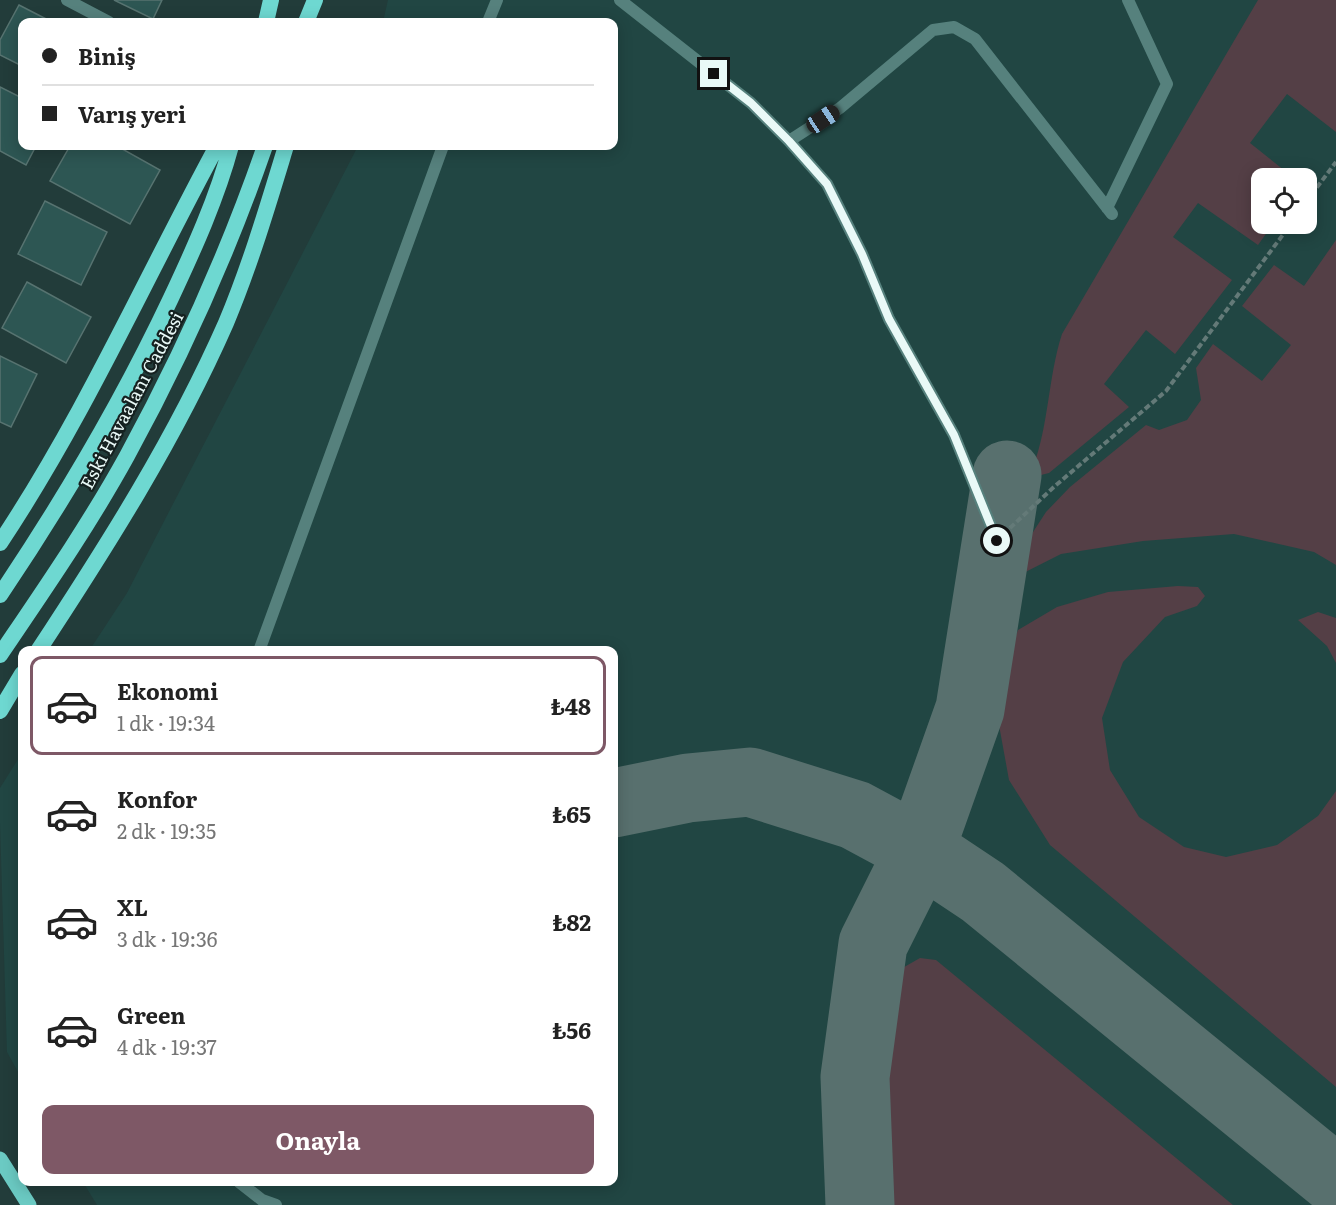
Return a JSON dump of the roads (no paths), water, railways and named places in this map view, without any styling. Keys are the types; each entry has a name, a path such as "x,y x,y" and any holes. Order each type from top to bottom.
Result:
{"highway":[{"path":"267,18 271,0"},
{"path":"308,18 316,0"},
{"path":"314,18 316,0"},
{"path":"0,543 60,446 99,377 215,150"},
{"name":"Eski Havaalanı Caddesi","path":"0,595 58,506 151,341 213,201 230,150"},
{"name":"Eski Havaalanı Caddesi","path":"0,655 93,514 127,456 209,290 263,150"},
{"path":"41,646 109,542 155,464 197,384 226,321 285,150"},
{"path":"0,711 18,681"}],"main road":[{"path":"0,1159 29,1205"}],"street":[{"path":"67,0 101,18"},
{"path":"490,18 497,0"},
{"path":"620,0 751,103 827,184 862,254 889,319 954,435 997,541"},
{"path":"789,141 840,108 933,30 954,27 975,39 1110,211 1167,84 1128,0"},
{"path":"261,646 442,150"},
{"path":"244,1186 262,1200 276,1205"}]}
